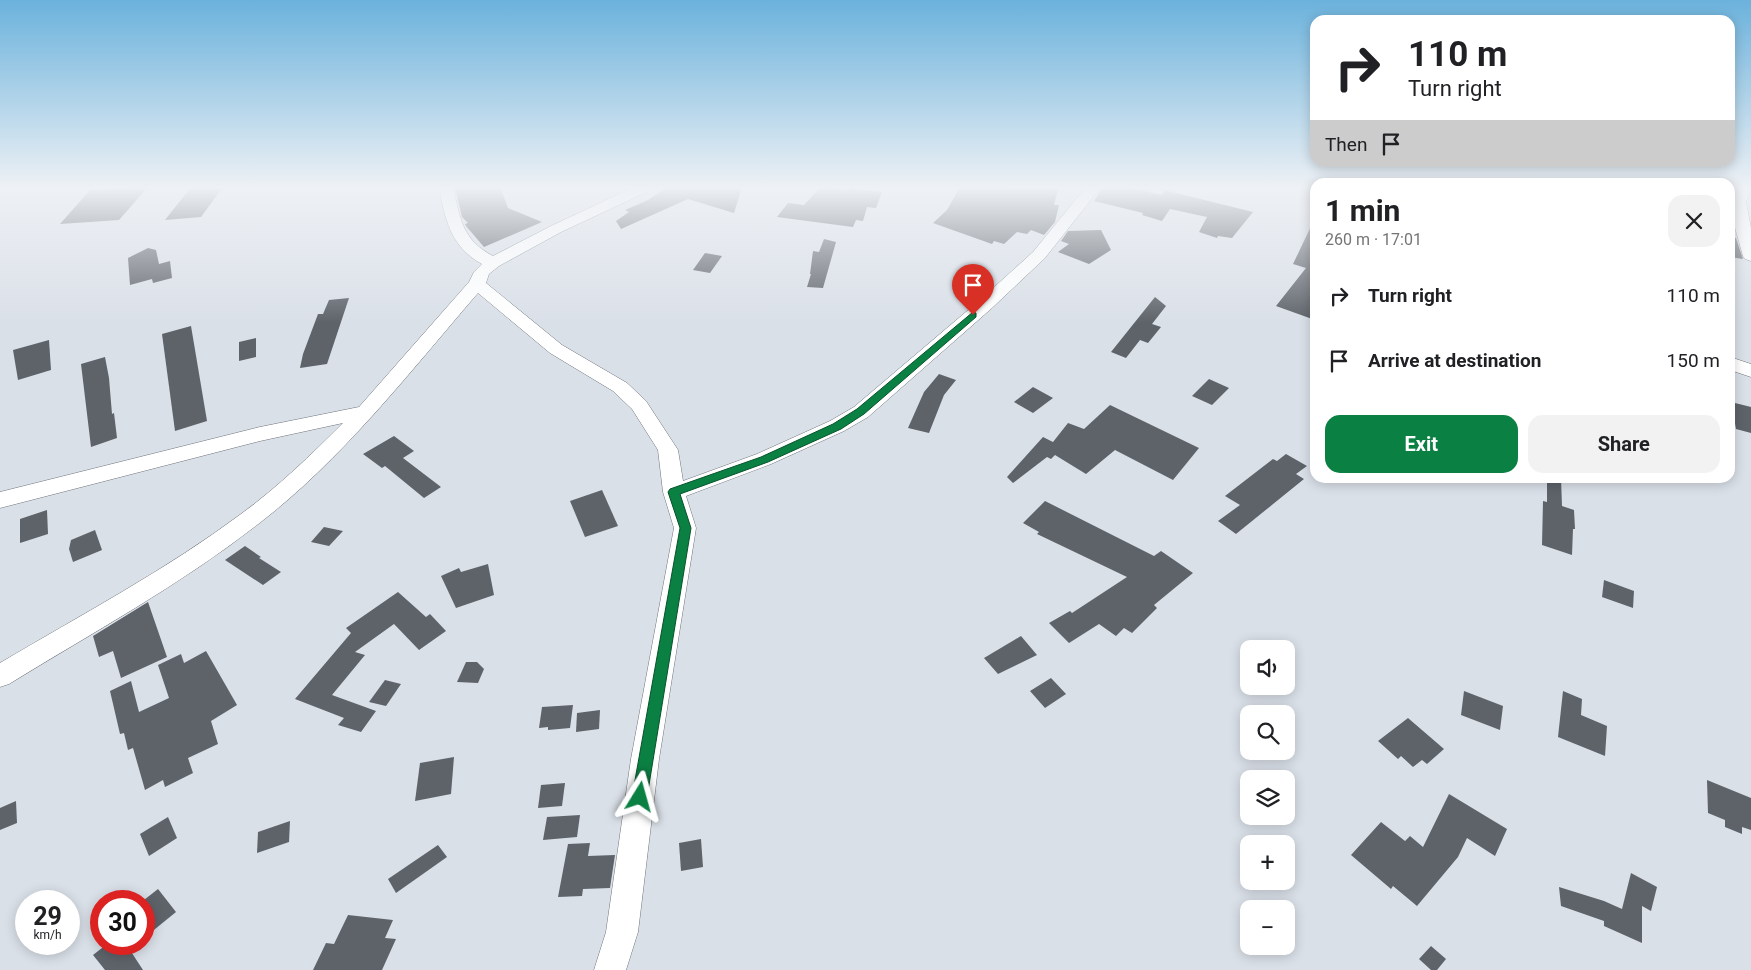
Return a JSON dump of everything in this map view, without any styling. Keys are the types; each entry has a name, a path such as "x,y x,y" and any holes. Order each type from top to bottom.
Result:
{"street":[{"path":"458,232 464,243 476,255 493,263"},
{"path":"0,676 189,562 250,519 319,460 365,412 477,284 482,272 493,263 550,232"},
{"path":"674,492 764,459 837,426 860,412 1039,256 1058,232"},
{"path":"1744,232 1751,256"},
{"path":"477,284 556,349 620,387 639,406 668,450 674,492 686,528 645,759 622,932 610,970"},
{"path":"1735,365 1751,372"},
{"path":"0,500 260,434 365,412"}],"building":[{"path":"471,232 518,232 484,247"},
{"path":"959,232 1017,232 1004,244 994,241 992,244"},
{"path":"1067,232 1102,232 1111,250 1089,264 1058,252 1069,244 1061,241"},
{"path":"1200,232 1237,232 1232,238 1218,236 1217,238"},
{"path":"1308,232 1310,232 1310,318 1276,306 1306,268 1293,264"},
{"path":"1735,238 1736,238 1743,259 1735,258"},
{"path":"824,239 836,242 823,288 807,287 811,274 813,251 819,252"},
{"path":"148,248 156,250 159,264 170,261 172,278 153,283 152,279 130,285 128,258"},
{"path":"705,253 722,256 710,273 693,270"},
{"path":"1155,297 1166,306 1152,324 1161,327 1148,343 1140,340 1126,358 1111,352"},
{"path":"349,298 327,364 300,368 303,354 318,314 323,314 329,300"},
{"path":"191,326 207,421 175,431 162,334"},
{"path":"256,338 256,357 239,361 239,342"},
{"path":"49,340 51,370 18,380 13,350"},
{"path":"105,357 117,438 91,447 81,364"},
{"path":"939,374 956,380 944,395 929,433 908,428 924,392"},
{"path":"1209,379 1229,388 1212,405 1192,396"},
{"path":"1033,387 1053,398 1033,413 1014,402"},
{"path":"1735,403 1751,407 1751,433 1736,429"},
{"path":"1110,405 1199,448 1173,480 1115,450 1086,474 1055,455 1051,459 1047,457 1013,483 1007,477 1043,437 1053,442 1068,423 1084,429"},
{"path":"394,436 414,451 403,458 441,487 424,498 385,466 382,468 363,454"},
{"path":"1286,454 1307,466 1296,474 1304,479 1236,534 1218,521 1240,505 1225,496 1273,459 1277,461"},
{"path":"1547,483 1561,483 1562,506 1574,510 1575,529 1573,529 1572,555 1542,545 1543,501 1547,502"},
{"path":"602,490 618,526 585,537 570,501"},
{"path":"1045,501 1154,556 1161,551 1193,573 1154,605 1157,608 1132,633 1124,628 1116,636 1099,624 1069,643 1049,623 1070,611 1072,613 1127,577 1037,534 1039,532 1023,523"},
{"path":"47,510 48,534 20,543 20,519"},
{"path":"324,527 343,531 329,546 311,542"},
{"path":"95,530 102,550 73,562 69,549 71,540"},
{"path":"245,546 261,557 259,558 281,572 263,585 225,560"},
{"path":"488,564 494,595 456,608 441,576 459,568 461,572"},
{"path":"1604,580 1634,591 1633,608 1602,597"},
{"path":"398,592 426,617 430,614 446,631 419,650 394,624 355,652 365,655 332,695 376,711 361,732 338,725 344,718 295,699 351,633 346,628"},
{"path":"148,602 167,657 121,678 113,651 99,657 93,636"},
{"path":"1021,636 1037,655 998,674 984,658"},
{"path":"206,651 237,705 211,721 218,744 188,758 193,773 165,787 163,780 145,790 133,748 128,750 124,733 120,734 110,691 131,681 139,712 169,698 158,665 181,654 184,663"},
{"path":"466,662 477,662 484,669 478,683 457,682"},
{"path":"1051,678 1066,694 1045,708 1030,691"},
{"path":"385,680 401,684 386,706 369,702"},
{"path":"1464,691 1503,706 1500,730 1461,715"},
{"path":"1563,691 1582,699 1581,715 1607,726 1605,756 1558,737"},
{"path":"573,705 570,728 548,730 548,727 539,728 542,707"},
{"path":"600,710 599,729 576,732 577,713"},
{"path":"1408,718 1444,749 1427,764 1422,760 1413,767 1401,756 1398,759 1378,741"},
{"path":"454,757 451,794 415,801 420,763"},
{"path":"1707,780 1751,798 1751,830 1742,827 1742,834 1725,827 1725,820 1708,813"},
{"path":"565,783 562,806 538,808 541,785"},
{"path":"1449,794 1507,829 1495,856 1467,838 1458,857 1417,906 1393,886 1391,889 1351,855 1381,822 1405,841 1410,836 1423,847"},
{"path":"16,801 17,823 0,830 0,808"},
{"path":"580,815 577,837 543,840 547,817"},
{"path":"168,817 177,838 149,856 140,834"},
{"path":"290,821 289,842 257,853 258,832"},
{"path":"701,839 703,867 681,871 679,843"},
{"path":"590,843 588,856 615,855 610,888 583,889 582,896 558,897 568,844"},
{"path":"438,845 447,857 396,893 388,879"},
{"path":"1631,873 1657,887 1651,911 1642,906 1642,943 1604,926 1604,921 1561,906 1559,887 1604,901 1622,909"},
{"path":"158,889 176,912 155,929 155,891"},
{"path":"348,915 393,920 385,938 396,939 382,970 313,970 326,943 334,944"},
{"path":"1431,946 1446,959 1437,970 1431,970 1419,959"},
{"path":"93,955 133,955 143,970 105,970"}],"route":[{"path":"640,797 686,528 674,492 764,459 837,426 860,412 973,315"}]}
